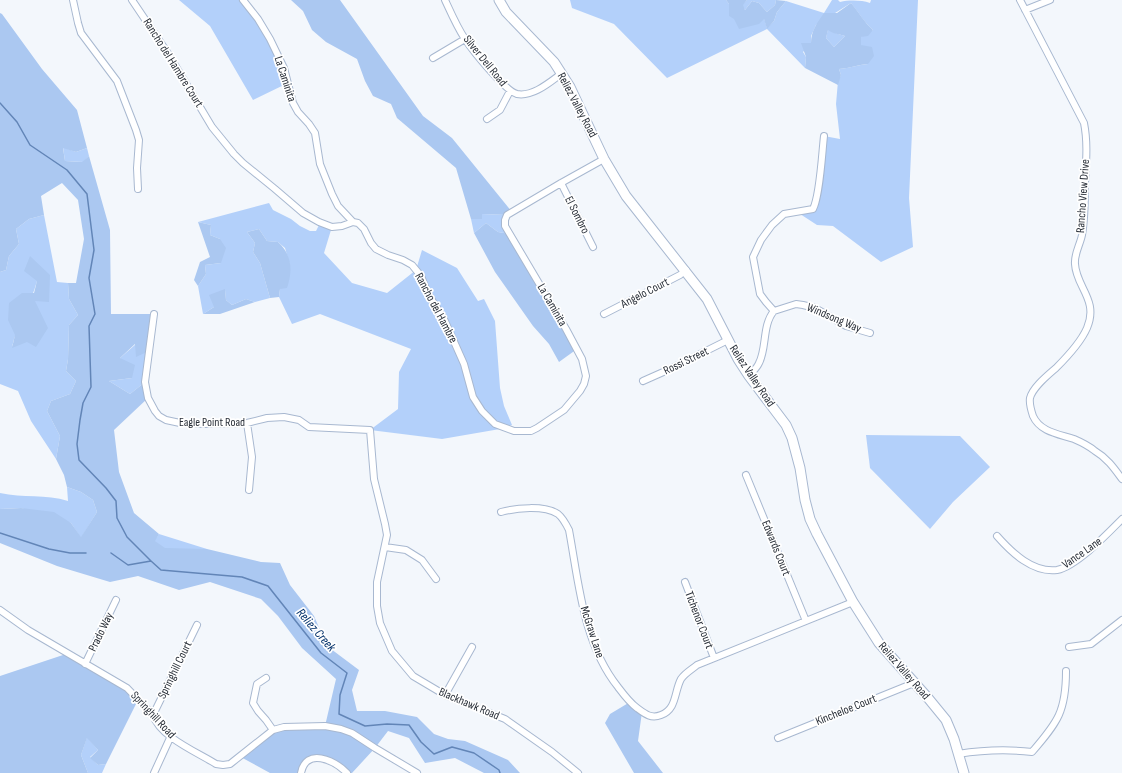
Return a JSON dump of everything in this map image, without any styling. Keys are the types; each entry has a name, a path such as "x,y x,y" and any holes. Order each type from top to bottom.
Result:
{"main road":[{"name":"Reliez Valley Road","path":"499,0 506,12 544,51 570,87 604,159 626,196 686,270 707,299 738,359 786,425 800,468 805,500 810,519 854,602 879,643 946,720 954,740 963,773"}],"street":[{"path":"73,0 78,23 82,33 117,81 136,130 139,145 138,189"},
{"name":"Rancho del Hambre Court","path":"132,0 169,55 212,127 243,164 303,213 319,222 332,227 342,226 353,222"},
{"name":"La Caminita","path":"243,0 270,39 284,68 293,103 298,112 315,133 320,164 332,194 338,206 353,222"},
{"name":"Silver Dell Road","path":"445,0 465,39 497,78 510,91 518,94 532,92 561,74"},
{"name":"Rancho View Drive","path":"1020,0 1084,123 1087,137 1082,235 1076,252 1075,264 1088,298 1090,316 1088,327 1083,336 1058,366 1034,391 1030,401 1030,407 1036,422 1042,427 1075,440 1095,450 1106,459 1122,479"},
{"path":"1025,10 1050,0"},
{"path":"433,58 465,39"},
{"path":"487,119 500,110 510,91"},
{"path":"749,376 758,365 769,321 774,311 760,294 753,257 761,240 772,224 784,214 813,209 815,206 818,194 824,136"},
{"name":"La Caminita","path":"482,411 495,424 514,430 530,431 564,410 584,384 586,376 582,358 563,322 505,226 505,220 507,215 604,159"},
{"name":"El Sombro","path":"561,183 593,246"},
{"name":"Rancho del Hambre","path":"353,222 358,223 364,229 371,243 376,249 412,265 421,276 428,294 444,319 457,346 464,364 473,397 482,411"},
{"name":"Angelo Court","path":"604,314 680,275 686,270"},
{"name":"Windsong Way","path":"774,311 796,304 803,305 815,308 846,326 870,333"},
{"name":"Eagle Point Road","path":"154,314 145,382 148,398 154,411 166,420 180,423 246,423 267,418 284,417 299,420 309,427 370,430"},
{"name":"Rossi Street","path":"643,381 728,340"},
{"path":"246,423 252,457 249,490"},
{"name":"Blackhawk Road","path":"370,430 374,479 387,534 385,547 380,561 377,582 377,606 380,623 392,651 413,676 445,696 505,719 552,752 578,773"},
{"name":"Edwards Court","path":"746,475 806,621"},
{"name":"McGraw Lane","path":"501,512 517,508 545,510 559,515 564,520 569,530 584,615 595,649 610,676 630,702 646,715 654,717 663,714 670,709 674,703 680,680 686,673 697,665 854,602"},
{"name":"Vance Lane","path":"997,536 1010,550 1025,562 1035,567 1057,570 1068,565 1097,544 1122,519"},
{"path":"385,547 406,550 422,560 436,579"},
{"name":"Tichenor Court","path":"684,582 714,658"},
{"name":"Prado Way","path":"85,664 116,600"},
{"name":"Springhill Road","path":"0,610 28,630 127,688 153,715 154,719 170,738 216,764 230,764 273,730 284,727 326,726 352,733 417,773"},
{"path":"1069,647 1091,644 1122,620"},
{"name":"Springhill Court","path":"153,715 197,625"},
{"path":"445,696 472,647"},
{"path":"958,754 985,750 1015,750 1032,752 1057,721 1066,691 1066,670"},
{"path":"266,678 257,684 253,703 273,730"},
{"name":"Kincheloe Court","path":"778,738 914,683"},
{"path":"154,773 170,738"},
{"path":"300,773 302,766 307,760 321,758 342,768 347,773"}],"shaded area":[{"path":"179,0 243,0 265,30 288,83 253,100 210,26"},
{"path":"291,0 340,0 423,116 452,138 512,212 507,215 482,214 482,219 471,219 456,168 397,118 391,104 373,96 365,81 357,59 326,42 312,30 303,11"},
{"path":"570,0 726,0 729,4 729,16 764,18 767,28 774,21 777,12 786,1 824,13 832,0 838,0 840,2 863,1 870,3 871,0 918,0 909,198 913,247 881,262 833,226 817,225 797,212 813,209 824,136 840,139 836,104 838,81 841,75 839,69 868,64 861,45 861,37 873,30 864,21 851,3 816,25 811,36 811,44 803,52 806,57 805,68 767,29 667,78 614,24 572,8"},
{"path":"726,0 747,0 743,5 745,10 752,1 759,3 767,12 775,5 776,0 786,1 777,12 774,21 767,29 764,19 759,24 739,29 734,19 729,16 729,4"},
{"path":"747,0 776,0 775,5 767,12 759,3 752,1 745,10 742,5"},
{"path":"851,3 873,30 868,36 861,37 861,45 872,47 874,56 868,64 839,69 841,75 838,85 805,68 806,57 801,43 811,43 813,31 824,13 837,13","holes":["828,30 834,33 845,36 834,47 826,38"]},
{"path":"0,13 42,69 77,110 87,148 76,152 63,148 65,161 82,162 89,156 110,230 111,314 154,314 149,351 136,357 135,344 120,358 135,365 132,378 109,381 130,394 145,382 148,398 114,430 119,472 134,513 159,534 155,541 165,548 207,549 261,562 280,563 290,585 314,616 327,646 359,670 352,690 357,711 385,711 417,717 434,734 448,739 465,741 508,760 520,773 484,773 455,758 425,763 409,738 388,731 352,773 347,773 342,768 313,758 301,773 270,773 239,756 273,730 325,726 336,679 302,648 278,616 261,599 210,582 179,590 138,576 110,582 57,566 0,543 0,509 21,508 54,512 71,523 81,537 97,512 93,500 81,492 67,487 64,475 56,459 60,436 47,411 51,401 70,394 76,381 66,371 68,359 69,325 78,315 69,299 68,283 76,283 84,239 78,200 62,183 41,196 44,215 29,219 16,229 19,244 9,256 6,270 0,272"},
{"path":"828,29 845,36 834,47 826,38"},
{"path":"63,147 76,152 87,148 89,156 83,162 65,161"},
{"path":"269,203 273,210 310,231 316,231 319,225 331,230 324,253 352,283 387,293 416,270 422,250 457,268 478,301 484,299 495,321 500,388 504,406 512,425 500,429 442,439 370,430 398,409 399,372 411,349 320,314 292,324 279,297 280,289 290,265 285,248 278,242 267,241 259,229 247,232 255,243 253,252 260,263 270,298 255,302 246,299 232,305 226,300 225,290 214,307 203,314 198,286 206,274 205,265 221,263 220,239 210,235 211,225 198,222"},
{"path":"482,214 507,215 505,220 510,234 498,232 486,223 474,233 471,219 482,219"},
{"path":"44,215 57,282 68,283 69,299 78,315 69,325 68,359 66,371 76,381 70,394 51,401 47,411 60,436 56,459 31,421 18,391 0,384 0,272 6,270 9,256 19,244 16,229 29,219","holes":["37,281 35,301 12,347 17,330"]},
{"path":"198,222 211,225 210,235 220,239 226,248 221,263 205,265 206,274 198,286 194,280 200,262 210,257"},
{"path":"486,223 498,232 510,234 577,349 559,362 549,344 533,326 495,272 474,233"},
{"path":"259,229 267,241 278,242 283,247 289,258 289,281 287,288 280,289 279,297 270,298 260,263 253,252 255,243 247,232"},
{"path":"30,256 50,275 49,302 35,301 48,328 36,347 27,342 12,348 15,335 8,320 9,303 22,293 34,293 37,281 24,271"},
{"path":"225,289 226,300 232,305 246,299 255,302 220,314 203,314 214,307 209,295"},
{"path":"136,344 149,351 145,382 130,394 109,381 132,378 120,358"},
{"path":"866,435 960,436 990,467 953,502 930,529 870,468"},
{"path":"67,487 81,492 93,500 97,512 81,538 71,523 21,508 0,509 0,493 68,501"},
{"path":"159,534 207,549 165,549 154,541"},
{"path":"69,653 117,681 138,700 106,764 98,765 90,758 98,750 87,738 81,755 88,773 0,773 0,676"},
{"path":"630,702 642,712 638,741 663,773 634,773 605,723 610,714"},
{"path":"87,737 98,750 90,757 98,765 106,764 102,773 88,773 81,755"}],"waterway":[{"path":"0,103 17,122 30,145 67,170 87,194 94,250 89,278 95,314 89,326 91,387 83,403 80,420 77,444 79,460 106,488 116,501 117,518 127,537 151,561"},
{"name":"Reliez Creek","path":"0,533 49,549 70,553 86,553"},
{"name":"Reliez Creek","path":"111,553 128,565 151,561 161,570 242,577 268,586 321,653 347,673 340,695 339,714 365,726 387,724 409,725 421,742 434,754 452,747 474,753 499,770 500,773"}]}
